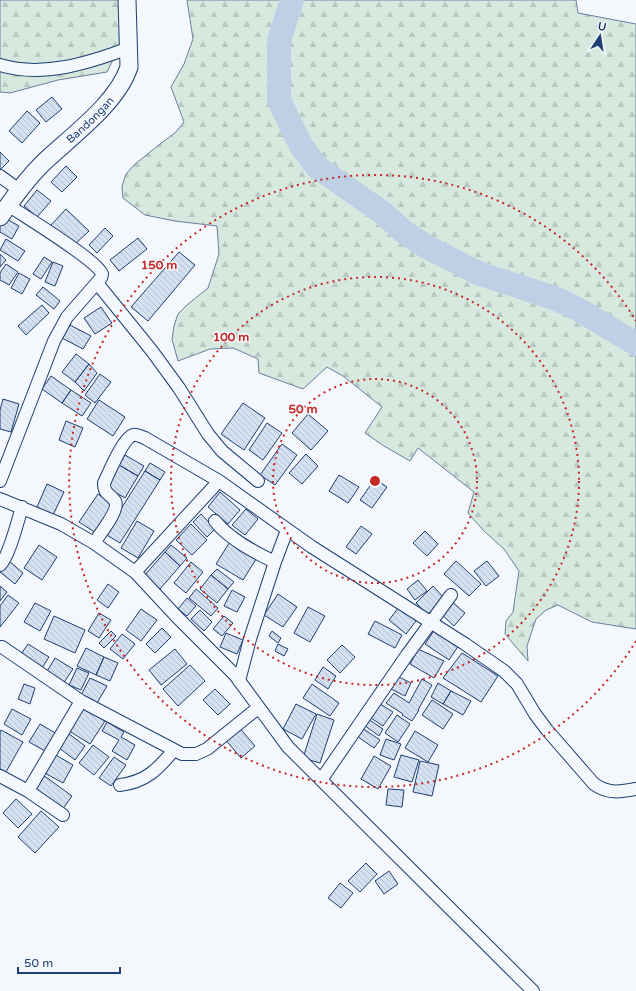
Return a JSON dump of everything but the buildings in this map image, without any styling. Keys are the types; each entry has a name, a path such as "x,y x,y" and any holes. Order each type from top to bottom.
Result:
{"street":[{"name":"Bandongan","path":"4,211 19,190 41,165 98,112 119,88 126,76 129,67 127,0"},
{"path":"0,65 13,69 29,71 71,65 103,58 129,48"},
{"path":"0,176 19,190"},
{"path":"0,481 54,341 67,317 97,283 102,274 96,266 83,255 4,211"},
{"path":"97,283 175,382 208,434 222,451 258,481"},
{"path":"94,543 113,515 116,506 114,500 107,494 104,483 122,447 133,435 140,436 155,443 219,481 287,530 494,664 517,684 535,714 547,730 594,784 609,792 621,792 636,789"},
{"path":"135,572 219,481"},
{"path":"0,499 61,524 94,543 135,572 177,617 235,675 288,748 533,991"},
{"path":"0,565 8,552 22,507"},
{"path":"215,520 225,531 240,542 255,552 275,562"},
{"path":"239,681 250,640 287,530"},
{"path":"321,780 451,595"},
{"path":"2,647 81,701 182,754 196,754 207,749 258,708"},
{"path":"28,791 81,701"},
{"path":"120,786 145,778 159,769 174,750"},
{"path":"0,776 28,791 63,815"}],"green space":[{"path":"0,0 125,0 118,6 125,35 107,72 58,80 10,93 0,92"},
{"path":"187,0 576,0 578,13 636,24 636,629 592,622 558,605 546,610 536,619 527,646 528,661 505,634 506,621 513,612 519,571 504,549 484,531 468,513 474,492 418,448 410,461 365,433 382,407 343,376 327,367 303,389 259,373 258,359 233,348 210,349 178,361 172,339 174,326 178,314 208,288 219,254 217,226 175,221 145,215 123,198 122,186 126,174 134,165 176,132 184,122 171,87 184,64 193,39"}],"waterway":[{"path":"292,0 279,40 279,100 301,146 317,167 383,213 403,231 425,246 478,273 554,298 576,308 636,344"}]}
